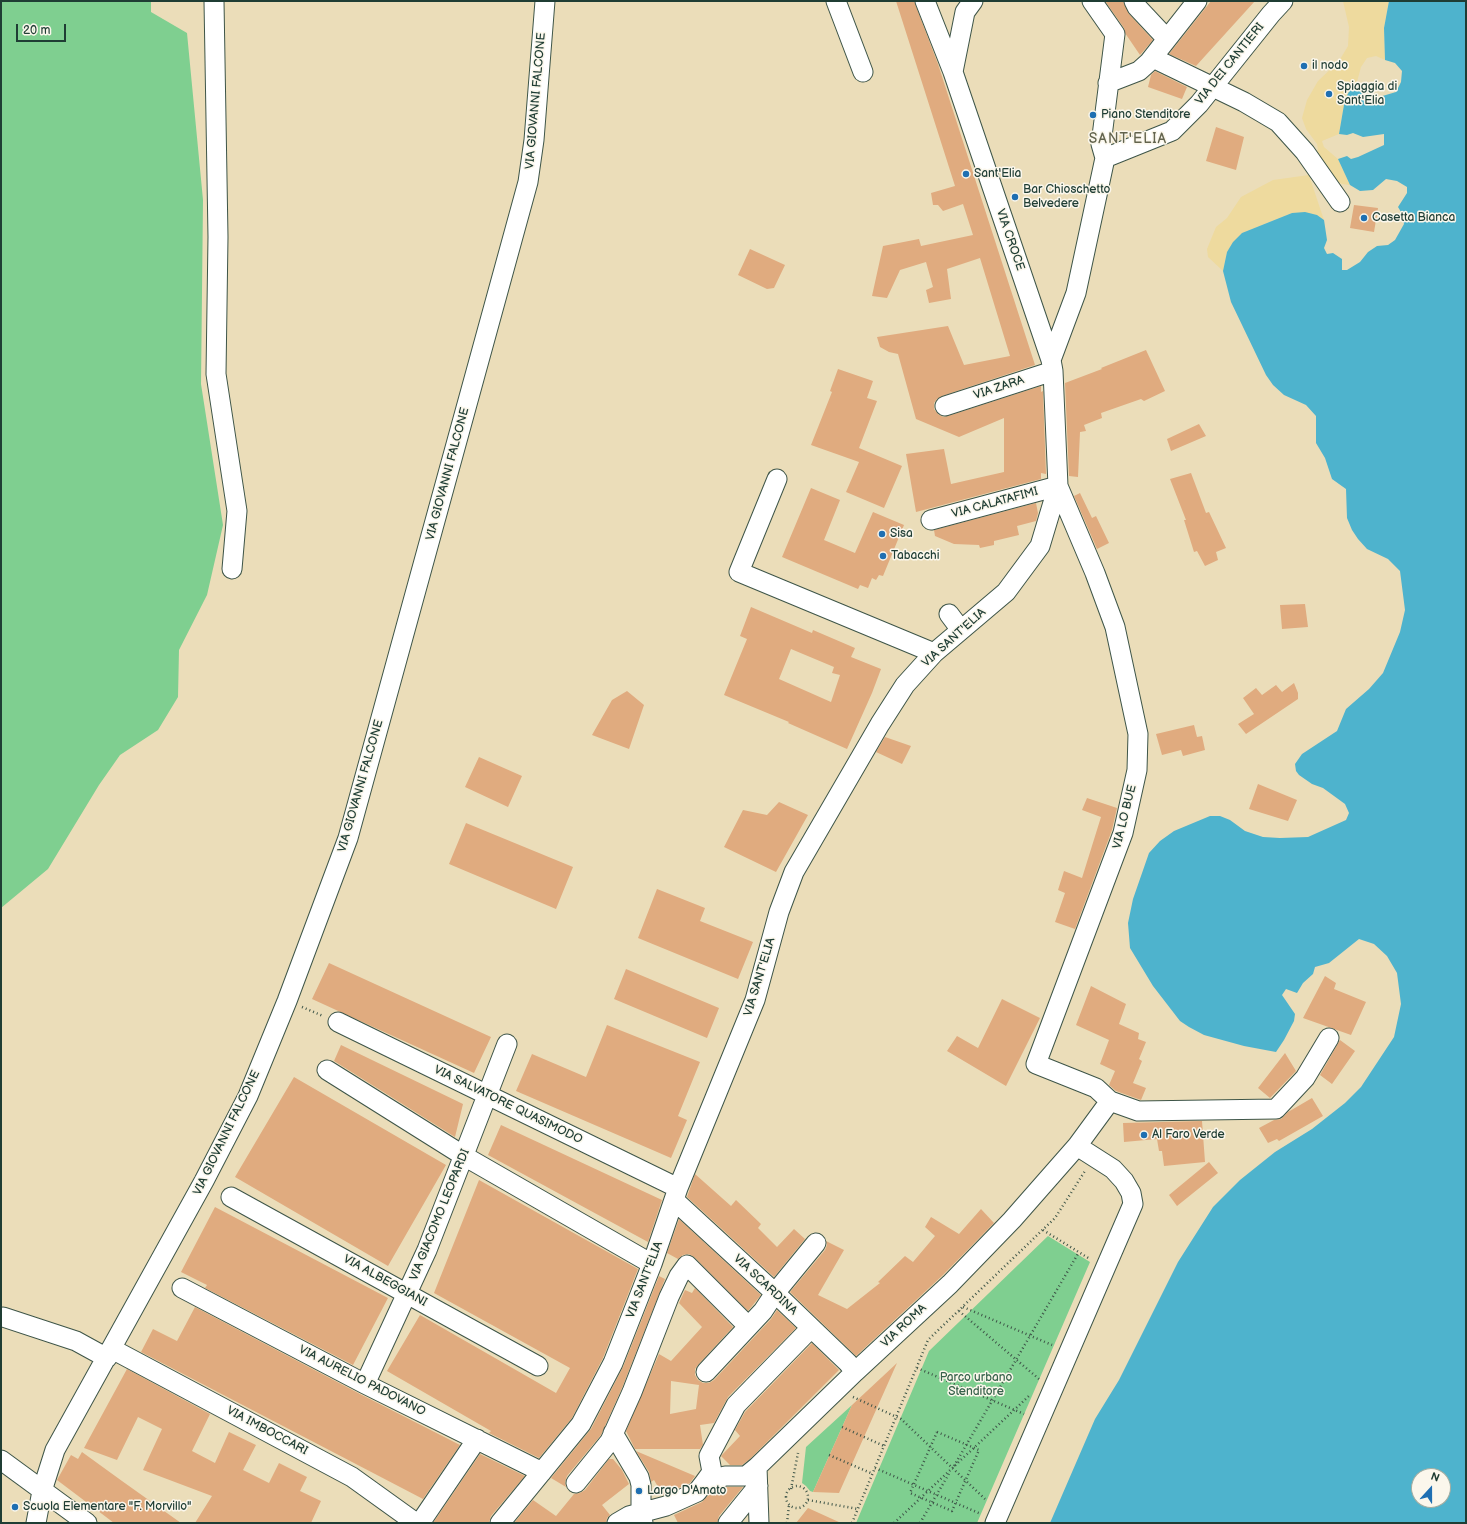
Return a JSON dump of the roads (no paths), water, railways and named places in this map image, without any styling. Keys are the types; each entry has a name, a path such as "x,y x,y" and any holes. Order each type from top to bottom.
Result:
{"street":[{"path":"214,1 218,237 216,374 237,510 232,569"},
{"name":"VIA GIOVANNI FALCONE","path":"36,1523 42,1491 55,1450 204,1181 248,1096 287,1001 348,838 528,182 534,140 545,1"},
{"path":"836,1 863,72"},
{"name":"VIA CROCE","path":"925,1 953,72 1052,366 1058,486"},
{"path":"953,72 965,12 973,1"},
{"path":"1052,366 1076,292 1105,158 1100,144 1115,34 1092,1"},
{"path":"1134,1 1137,7 1167,39"},
{"name":"VIA DEI CANTIERI","path":"1105,158 1172,132 1199,104 1270,14 1283,1"},
{"path":"1108,83 1138,71 1153,58 1192,3"},
{"path":"1153,58 1213,86 1278,122 1305,152 1340,202"},
{"name":"VIA ZARA","path":"945,406 1052,366"},
{"path":"777,479 739,572 934,653"},
{"name":"VIA CALATAFIMI","path":"932,520 1058,486"},
{"name":"VIA SANT'ELIA","path":"500,1523 581,1424 613,1363 652,1264 676,1194 755,1000 779,912 794,872 880,724 905,685 934,653 1006,592 1040,546 1058,486"},
{"name":"VIA LO BUE","path":"1058,486 1095,573 1115,627 1138,734 1137,770 1123,833 1036,1064 1096,1088 1110,1101"},
{"path":"949,614 962,630"},
{"name":"VIA SALVATORE QUASIMODO","path":"338,1022 487,1095 676,1194"},
{"path":"1110,1101 1138,1111 1276,1109 1305,1078 1328,1038"},
{"name":"VIA GIACOMO LEOPARDI","path":"365,1384 427,1250 507,1044"},
{"path":"327,1070 464,1156 652,1264"},
{"name":"VIA ROMA","path":"618,1522 629,1516 642,1518 697,1492 704,1483 725,1476 746,1476 757,1467 855,1372 950,1284 991,1242 1077,1146 1110,1101"},
{"path":"990,1519 1039,1420 1133,1204 1131,1193 1124,1181 1112,1169 1077,1146"},
{"name":"VIA SCARDINA","path":"676,1194 810,1328 848,1363 855,1372"},
{"name":"VIA ALBEGGIANI","path":"231,1197 538,1366"},
{"path":"706,1372 763,1311 775,1293 816,1243"},
{"path":"576,1482 610,1441 632,1392 669,1297 679,1276 687,1265 748,1326"},
{"name":"VIA AURELIO PADOVANO","path":"182,1288 365,1384 542,1472"},
{"name":"VIA IMBOCCARI","path":"3,1317 76,1341 109,1354 352,1476 416,1523"},
{"path":"704,1483 712,1472 708,1456 736,1405 810,1328"},
{"path":"613,1433 639,1477 641,1485 642,1518"},
{"path":"420,1523 477,1439"},
{"path":"1,1460 87,1523"},
{"path":"757,1467 760,1523"},
{"path":"728,1523 758,1486"}],"water":[{"path":"1389,1 1466,1 1466,1523 1050,1523 1095,1419 1119,1380 1178,1262 1213,1207 1240,1180 1275,1152 1312,1129 1345,1103 1361,1087 1394,1037 1401,1004 1397,973 1387,956 1374,944 1359,939 1329,963 1315,967 1313,974 1303,983 1297,993 1286,989 1282,995 1295,1014 1294,1021 1276,1052 1244,1046 1204,1035 1180,1021 1153,986 1130,948 1128,923 1133,899 1149,853 1160,841 1174,831 1210,816 1220,816 1230,820 1245,831 1263,837 1308,837 1346,820 1349,813 1345,804 1323,788 1312,784 1299,775 1296,771 1295,764 1302,754 1337,731 1346,709 1369,689 1383,673 1400,632 1405,610 1400,571 1388,559 1367,549 1352,530 1347,518 1346,489 1332,479 1325,458 1316,443 1316,416 1306,405 1284,395 1273,385 1266,375 1231,302 1223,271 1227,252 1233,242 1242,233 1292,213 1305,212 1317,215 1324,220 1327,240 1324,248 1327,254 1333,253 1342,259 1342,270 1347,270 1360,262 1368,252 1377,246 1388,245 1395,240 1404,224 1398,207 1407,193 1407,187 1397,181 1386,179 1373,190 1360,191 1350,185 1338,159 1347,156 1351,159 1358,157 1384,145 1384,134 1363,137 1353,133 1347,135 1339,134 1345,99 1357,82 1365,98 1369,100 1396,92 1401,82 1402,71 1395,63 1385,60 1384,28"}],"place":[{"name":"il nodo","path":"1304,66"},
{"name":"Spiaggia di Sant'Elia","path":"1329,94"},
{"name":"Piano Stenditore","path":"1093,115"},
{"name":"Sant'Elia","path":"966,174"},
{"name":"Bar Chioschetto Belvedere","path":"1015,197"},
{"name":"Casetta Bianca","path":"1364,218"},
{"name":"Sisa","path":"882,534"},
{"name":"Tabacchi","path":"883,556"},
{"name":"Al Faro Verde","path":"1144,1135"},
{"name":"Largo D'Amato","path":"639,1491"},
{"name":"Scuola Elementare \"F. Morvillo\"","path":"15,1507"}],"district":[{"name":"SANT'ELIA","path":"1128,139"}],"park label":[{"name":"Parco urbano Stenditore","path":"976,1385"}]}
